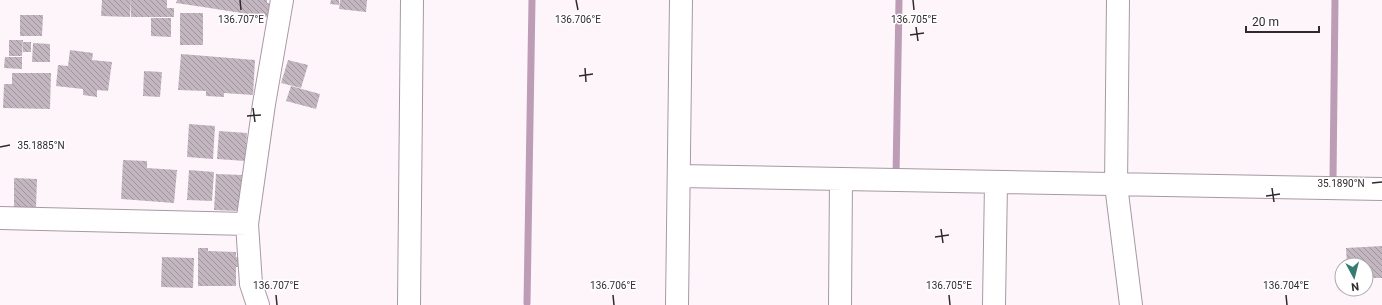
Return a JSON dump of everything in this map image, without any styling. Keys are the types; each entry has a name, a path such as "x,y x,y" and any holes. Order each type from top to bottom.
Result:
{"street":[{"path":"258,305 251,284 247,224 264,104 282,0"},
{"path":"409,305 412,0"},
{"path":"677,305 681,0"},
{"path":"1118,0 1116,185 1131,305"},
{"path":"679,176 1382,189"},
{"path":"840,305 841,179"},
{"path":"994,305 996,183"},
{"path":"0,218 247,224"}],"building":[{"path":"102,0 131,0 130,17 101,16"},
{"path":"131,0 167,0 167,8 174,8 174,17 131,17"},
{"path":"177,0 204,0 203,7 176,3"},
{"path":"204,0 267,0 267,3 271,4 268,17 203,7"},
{"path":"331,0 339,0 339,5 330,4"},
{"path":"340,0 367,0 366,12 339,9"},
{"path":"180,13 203,13 203,45 180,45"},
{"path":"20,15 43,15 42,36 20,36"},
{"path":"151,18 171,18 171,37 151,36"},
{"path":"9,40 23,40 22,56 9,56"},
{"path":"23,42 31,42 31,52 23,52"},
{"path":"33,43 50,44 50,62 32,62"},
{"path":"70,50 93,53 92,60 112,62 108,91 97,90 97,97 83,95 83,89 56,86 58,65 68,66"},
{"path":"181,54 255,60 253,95 224,93 224,97 206,96 206,91 178,90"},
{"path":"5,57 22,57 22,69 4,68"},
{"path":"288,60 308,65 301,88 281,83"},
{"path":"144,71 162,72 160,97 143,96"},
{"path":"12,73 51,73 50,109 3,108 4,84 12,84"},
{"path":"291,86 320,94 316,109 286,101"},
{"path":"189,124 215,126 213,159 187,157"},
{"path":"219,131 247,133 245,161 217,159"},
{"path":"123,160 147,161 147,168 177,170 174,203 121,199"},
{"path":"189,170 214,172 212,201 187,200"},
{"path":"216,174 242,175 239,211 214,210"},
{"path":"14,178 37,179 36,208 14,208"},
{"path":"1382,246 1382,278 1374,278 1374,257 1347,257 1346,248"},
{"path":"198,248 208,248 208,251 236,252 236,257 242,257 242,267 236,267 236,286 198,286"},
{"path":"162,257 194,258 193,288 161,287"}],"waterway":[{"path":"527,303 532,0"},
{"path":"896,176 899,0"},
{"path":"1333,180 1335,0"}]}
